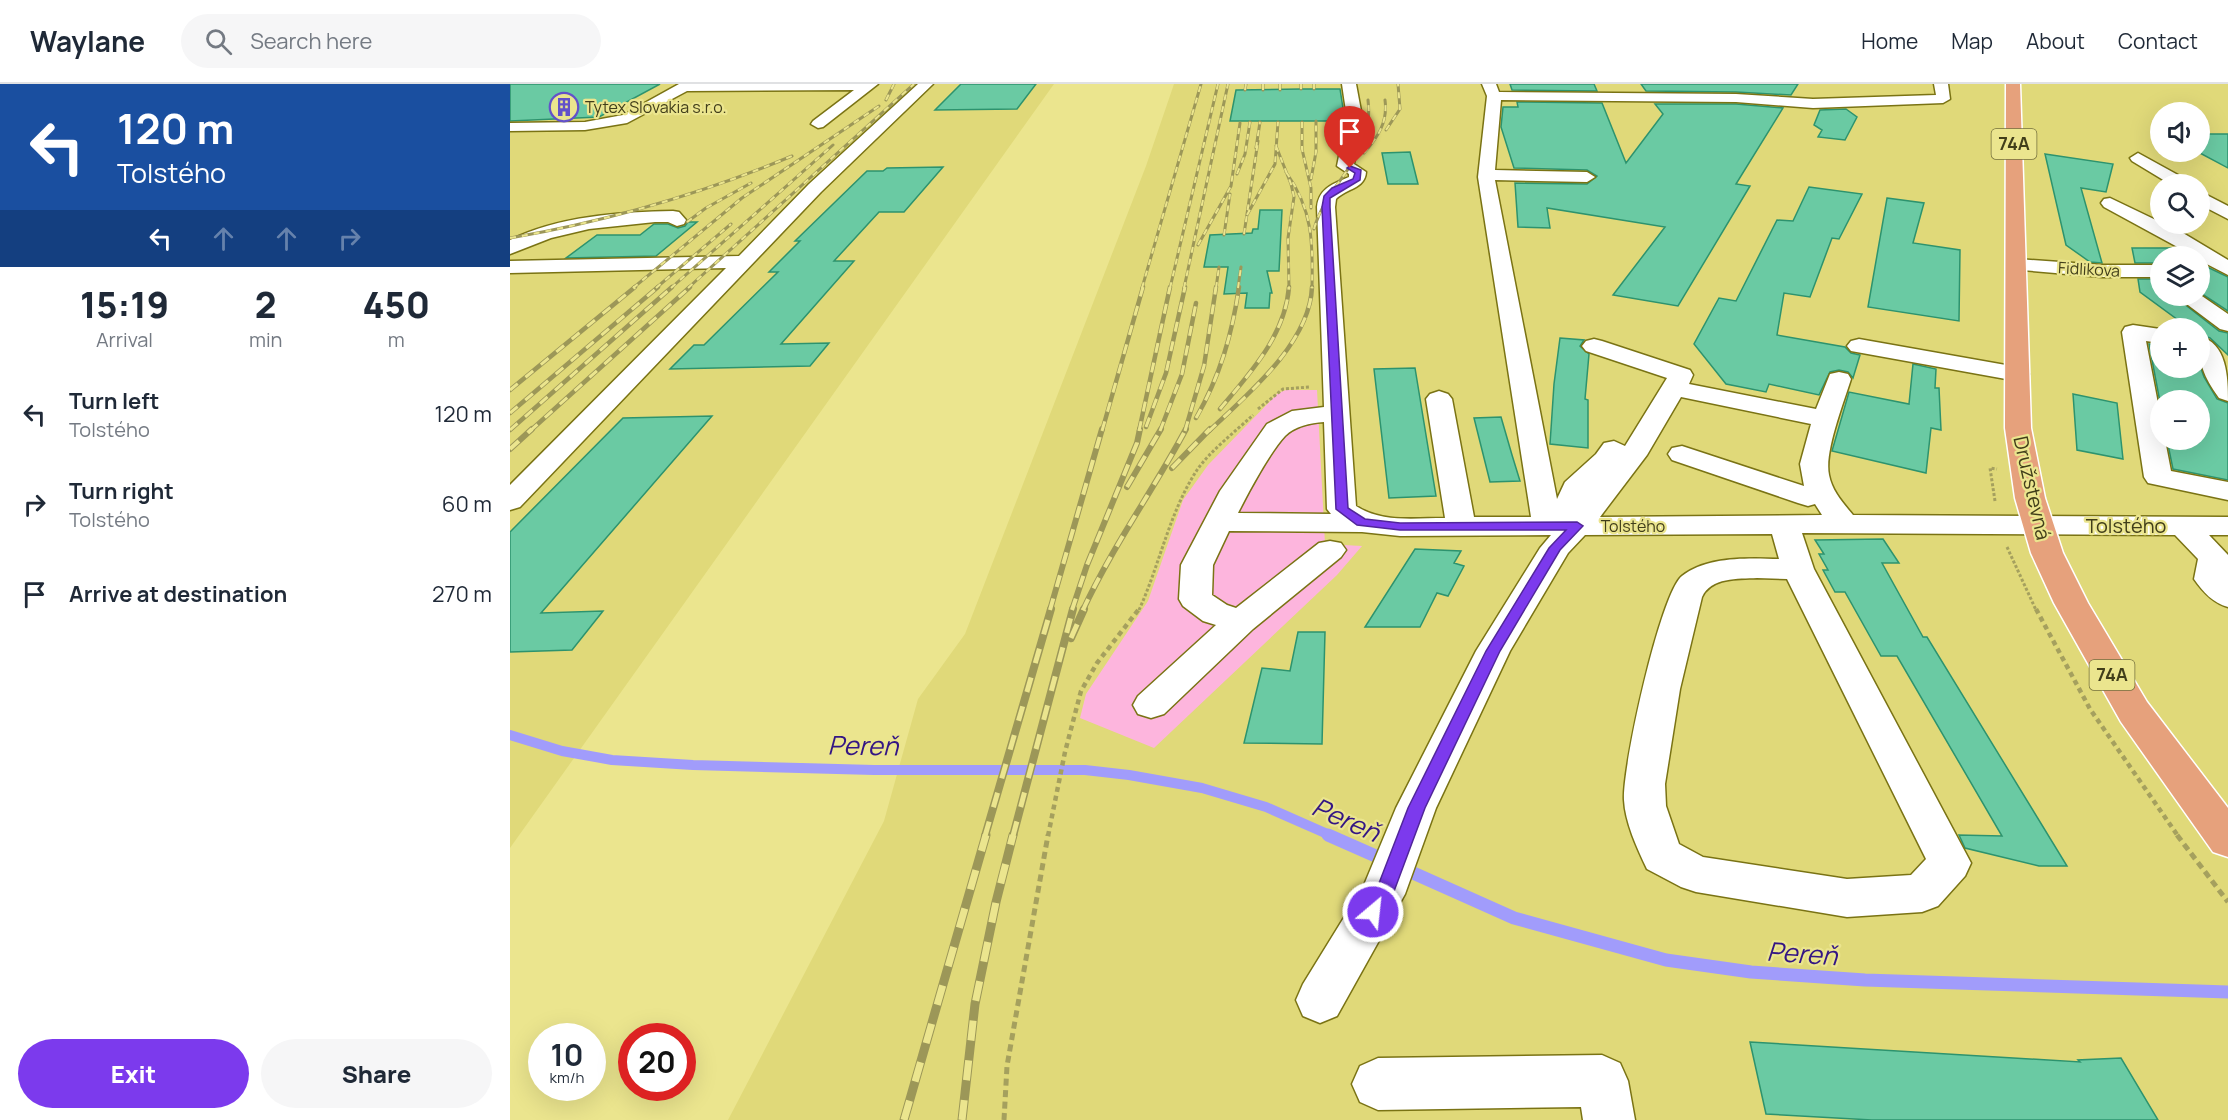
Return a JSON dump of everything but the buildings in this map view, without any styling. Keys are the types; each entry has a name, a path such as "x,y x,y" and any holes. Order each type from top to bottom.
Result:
{"main road":[{"name":"Družstevná","path":"2013,84 2018,428 2030,498 2047,553 2071,603 2134,712 2228,840"}],"street":[{"path":"510,501 814,188 926,84"},
{"path":"1349,84 1358,138 1348,151 1345,166 1358,172 1357,180 1335,190 1327,197 1326,207 1342,509 1362,523"},
{"path":"1562,526 1486,175 1491,90 1736,98 1765,103 1860,103 1942,99 1941,84"},
{"path":"510,127 585,126 627,119 687,86 870,85"},
{"path":"818,124 870,85"},
{"path":"510,138 521,138 510,144"},
{"path":"2138,158 2164,174"},
{"path":"1486,175 1587,177"},
{"path":"2210,203 2228,214"},
{"path":"2110,204 2176,237 2228,270"},
{"path":"510,248 532,237 623,218 673,216 677,220"},
{"path":"510,267 744,262"},
{"name":"Fidlikova","path":"2017,265 2150,273"},
{"path":"2210,271 2228,270"},
{"path":"2202,306 2228,324"},
{"path":"2150,335 2133,332 2158,477 2228,491"},
{"path":"1562,526 1633,455 1681,375 1594,346"},
{"path":"1859,346 2017,374"},
{"path":"2210,356 2215,374 2228,393"},
{"path":"1839,379 1814,472 1822,494 1845,524"},
{"path":"1674,388 1827,419"},
{"path":"1439,399 1461,526"},
{"path":"1241,621 1215,613 1195,599 1197,565 1234,491 1276,430 1335,400"},
{"path":"1320,1000 1383,894 1416,808 1493,651 1555,548 1575,488 1606,460 1616,446 1628,419"},
{"path":"1682,454 1808,497 1822,494"},
{"name":"Tolstého","path":"1219,522 1362,523 1400,527 1845,524 2228,526"},
{"path":"1784,525 1798,569 1950,863 1922,893 1847,898 1696,874 1662,856 1644,798 1654,720 1679,619 1690,586 1708,574 1744,570 1798,569"},
{"path":"2183,526 2214,557 2210,579 2228,597"},
{"path":"1151,705 1241,621 1330,550"},
{"path":"1378,1084 1602,1081 1609,1120"}],"path":[{"path":"1004,1120 1007,1066 1065,752"}],"shaded area":[{"path":"510,84 1054,84 510,848"},
{"path":"1174,84 2228,84 2228,1120 728,1120 884,821 918,699 965,634 1146,166"},
{"path":"1286,390 1317,390 1325,544 1362,546 1337,575 1154,748 1080,718 1086,694 1148,601 1183,500 1208,465 1278,393"}],"waterway":[{"name":"Pereň","path":"510,735 562,751 612,760 693,765 874,770 1085,770 1129,775 1202,788 1266,807 1332,836"},
{"name":"Pereň","path":"1328,835 1387,861"},
{"name":"Pereň","path":"1402,868 1514,918 1666,960 1751,972 1865,980 2228,992"}],"railway":[{"path":"886,100 894,84"},
{"path":"688,288 914,84"},
{"path":"1142,288 1201,84"},
{"path":"1170,288 1218,84"},
{"path":"1184,288 1228,84"},
{"path":"1245,90 1246,84"},
{"path":"1263,84 1263,90"},
{"path":"1280,84 1280,90"},
{"path":"1301,84 1301,89"},
{"path":"1314,84 1314,89"},
{"path":"1386,130 1400,109 1398,84"},
{"path":"1314,229 1321,211 1365,138 1368,100"},
{"path":"1364,153 1381,129 1386,108 1385,100"},
{"path":"633,288 742,198 879,106"},
{"path":"1311,179 1316,152 1316,121"},
{"path":"1237,174 1245,154 1250,122"},
{"path":"1256,148 1260,122"},
{"path":"1276,147 1278,122"},
{"path":"1302,122 1302,149 1311,188 1311,208"},
{"path":"1198,245 1231,186 1240,123"},
{"path":"1244,234 1258,141"},
{"path":"671,288 833,145"},
{"path":"1247,215 1275,164 1276,147"},
{"path":"1276,147 1287,173"},
{"path":"510,238 654,205 758,170 792,156"},
{"path":"1287,173 1302,200 1310,227 1312,287"},
{"path":"1287,173 1294,197 1288,238 1289,287"},
{"path":"687,222 706,208 751,183"},
{"path":"1224,235 1230,194"},
{"path":"656,288 731,224"},
{"path":"1216,288 1219,267"},
{"path":"1238,288 1241,267"},
{"path":"510,390 635,287"},
{"path":"510,413 658,287"},
{"path":"510,430 672,287"},
{"path":"530,431 690,287"},
{"path":"1102,431 1143,287"},
{"path":"1139,431 1170,287"},
{"path":"1146,427 1166,373 1185,287"},
{"path":"1185,431 1204,366 1216,287"},
{"path":"1196,418 1212,387 1224,355 1239,287"},
{"path":"1220,409 1254,367 1273,338 1281,322 1289,287"},
{"path":"1209,431 1258,384 1289,348 1309,308 1312,287"},
{"path":"1160,430 1182,374 1196,303"},
{"path":"510,449 532,429"},
{"path":"1050,610 1102,429"},
{"path":"1072,610 1087,565 1137,443 1140,429"},
{"path":"1172,468 1210,429"},
{"path":"1127,487 1160,430"},
{"path":"1083,610 1107,564 1185,431"},
{"path":"985,836 1051,609"},
{"path":"1013,836 1073,609"},
{"path":"1071,638 1084,609"},
{"path":"904,1120 986,835"},
{"path":"962,1120 975,1004 996,902 1013,835"}],"place":[{"name":"Tytex Slovakia s.r.o.","path":"564,107"}],"route":[{"path":"1350,168 1358,172 1357,180 1335,190 1327,197 1326,207 1342,509 1362,523 1400,527 1577,526 1555,548 1493,651 1416,808 1383,894 1373,912"}]}
